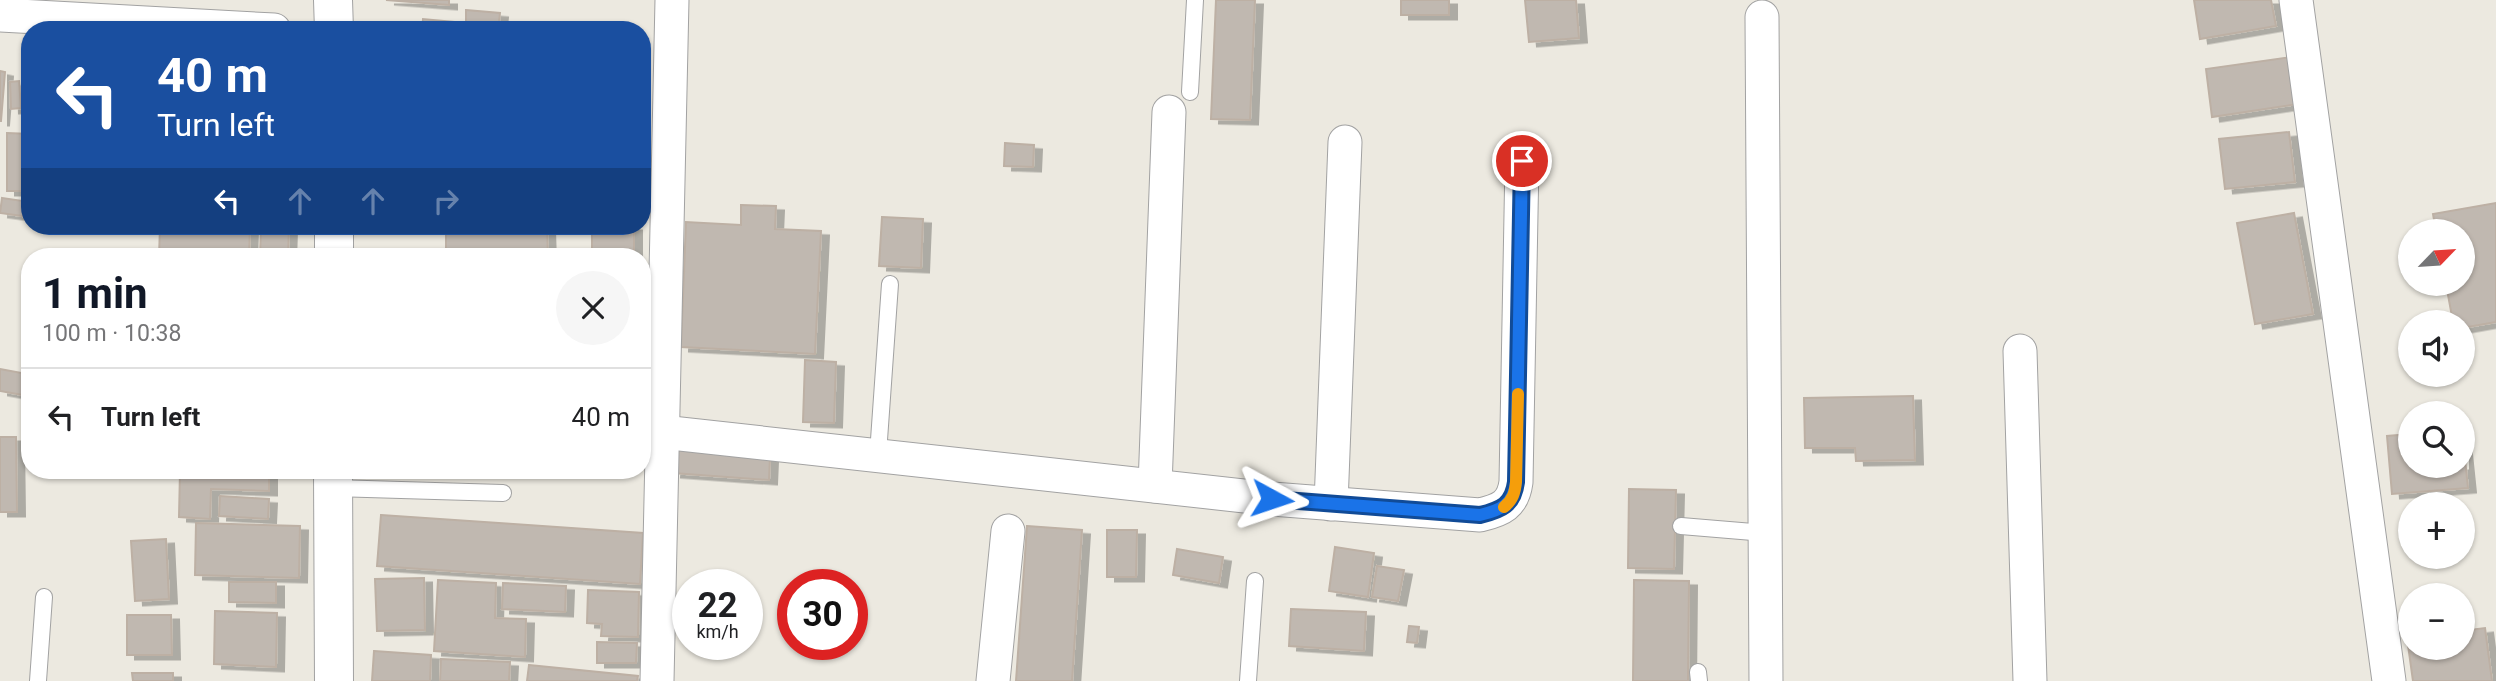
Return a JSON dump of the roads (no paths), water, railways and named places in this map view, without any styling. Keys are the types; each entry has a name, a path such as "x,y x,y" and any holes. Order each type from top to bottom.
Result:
{"street":[{"path":"333,0 334,21"},
{"path":"657,681 672,0"},
{"path":"2296,0 2389,681"},
{"path":"0,15 110,21"},
{"path":"1762,17 1766,681"},
{"path":"1156,486 1179,102"},
{"path":"1331,504 1345,142"},
{"path":"662,432 1331,504 1480,515 1497,511 1510,503 1516,482 1522,161"},
{"path":"2020,351 2030,681"},
{"path":"333,479 334,681"},
{"path":"993,681 1008,531"}],"lane":[{"path":"1179,102 1195,0"},
{"path":"878,454 890,284"},
{"path":"333,479 503,494"},
{"path":"1681,526 1765,533"},
{"path":"1248,681 1255,581"},
{"path":"38,681 44,597"}]}
